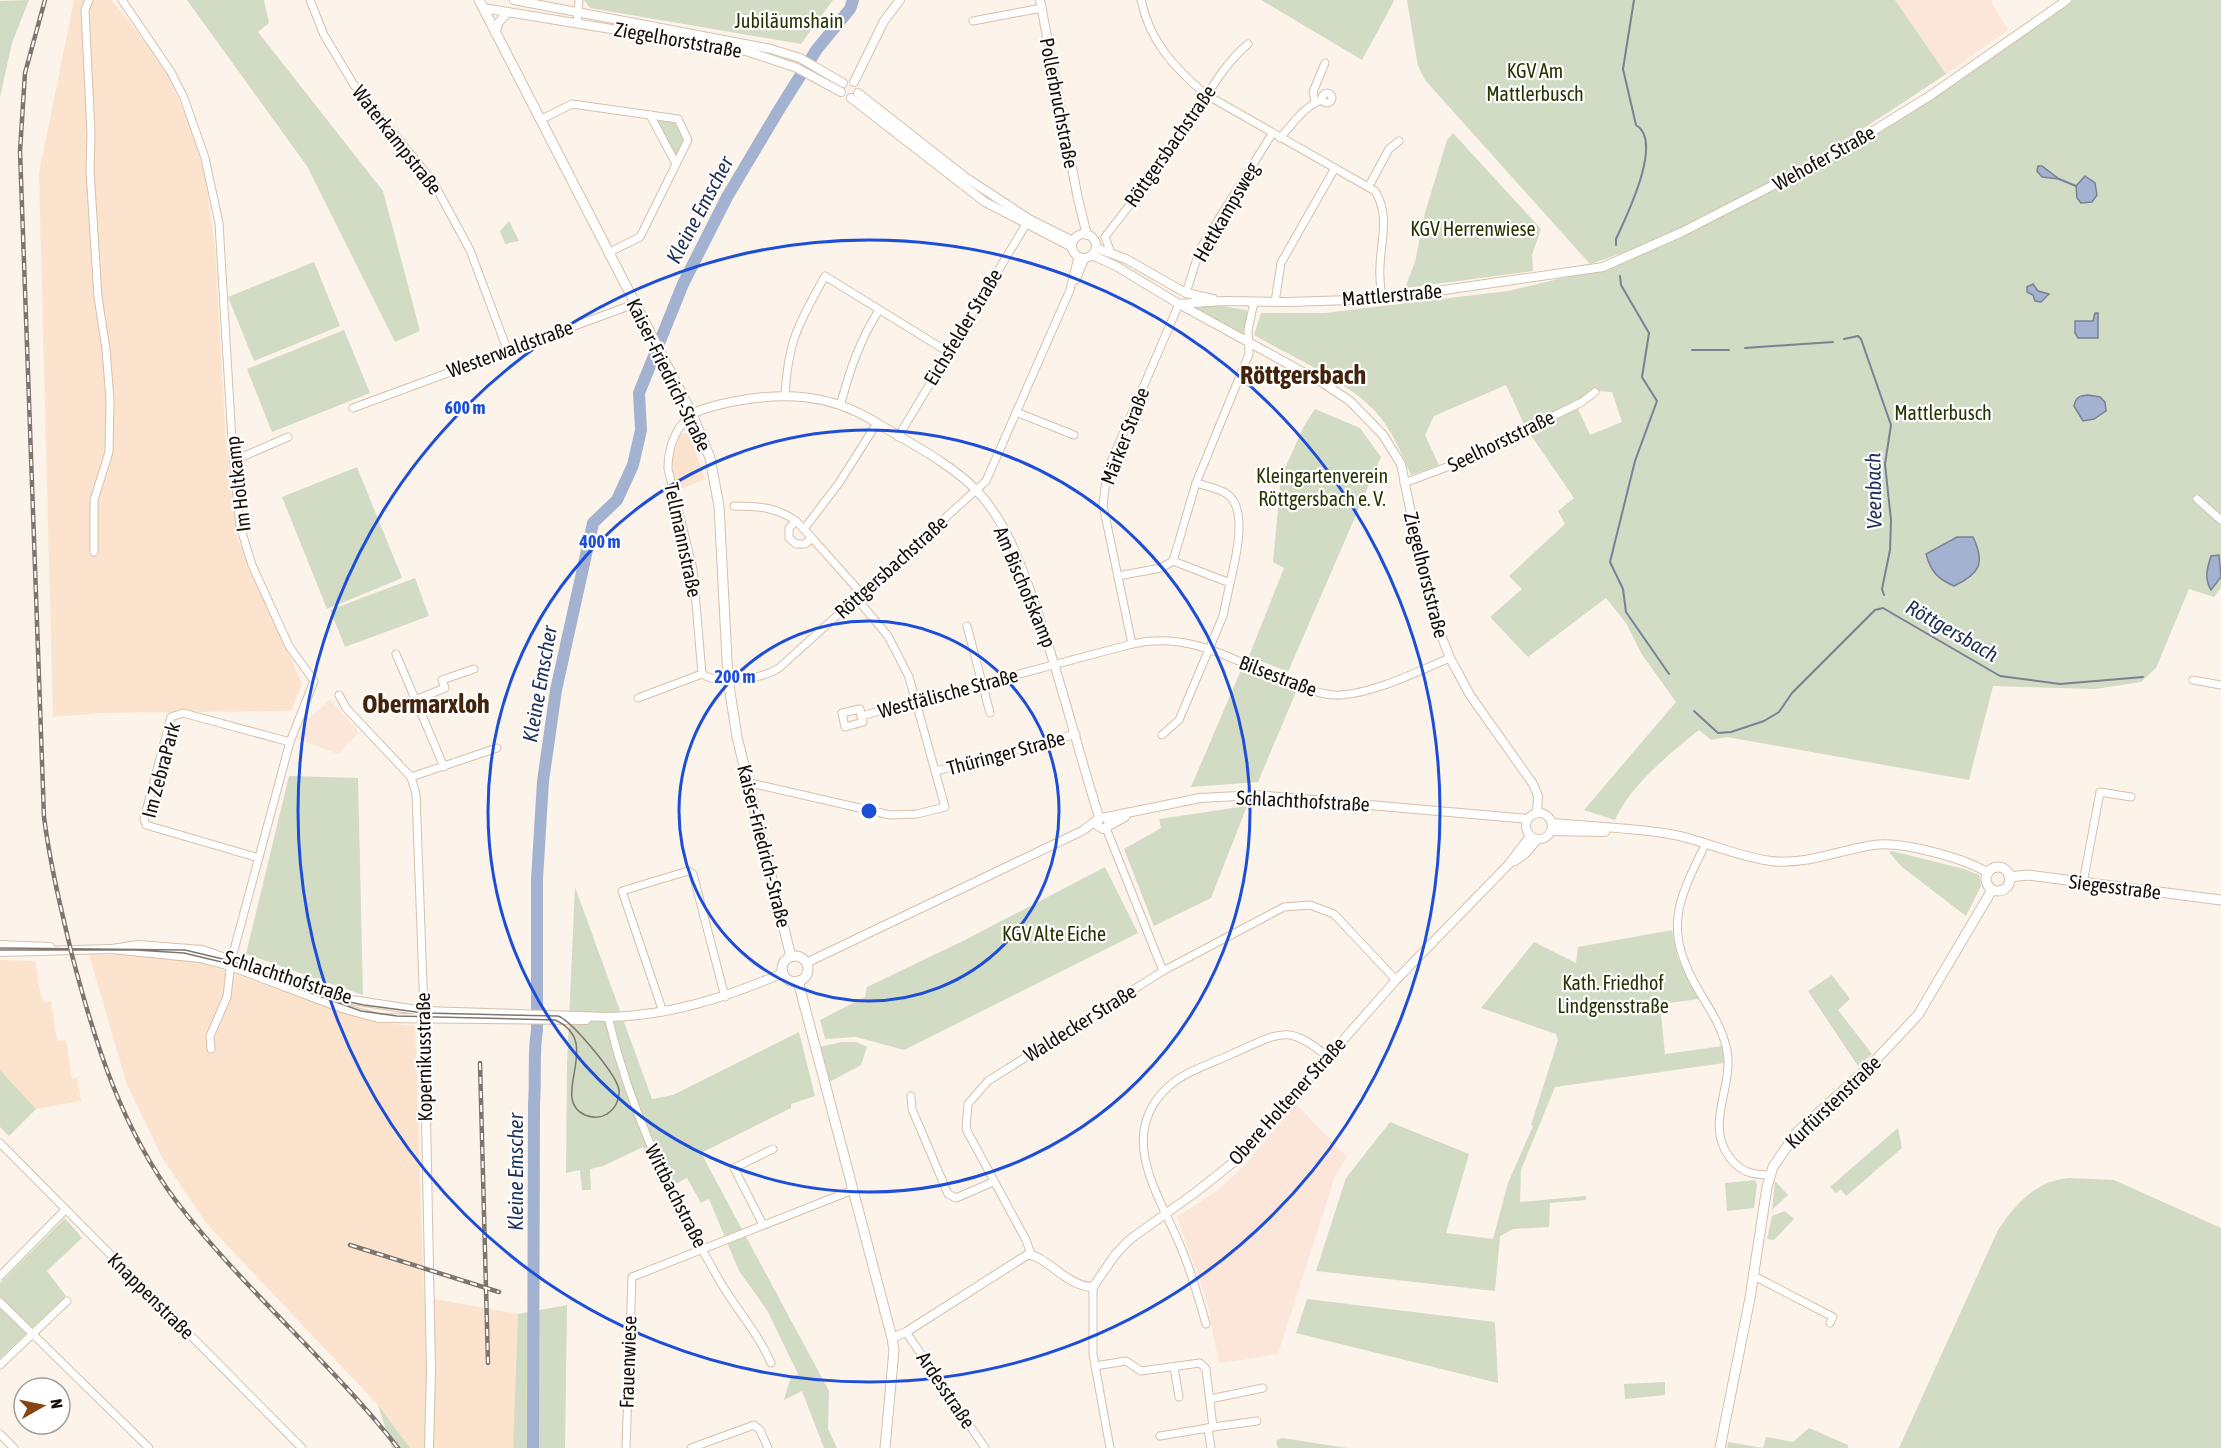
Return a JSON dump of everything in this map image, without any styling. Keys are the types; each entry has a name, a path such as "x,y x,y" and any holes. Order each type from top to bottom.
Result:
{"main road":[{"name":"Kaiser-Friedrich-Straße","path":"480,3 692,414 710,458 718,498 728,679 746,782 791,957"},
{"path":"1992,890 1986,882 1992,868 2000,867 2006,870 2009,877"},
{"name":"Siegesstraße","path":"2009,877 2026,875 2221,900"},
{"name":"Kurfürstenstraße","path":"1720,1448 1754,1276 1770,1175 1782,1149 1796,1132 1871,1065 1918,1015 1992,890 2005,888 2009,877"},
{"path":"791,957 800,957 806,963 807,972 798,981 788,979 783,973 783,965 791,957"},
{"path":"798,981 892,1338 894,1350 885,1448"}],"street":[{"name":"Im Holtkamp","path":"122,0 160,54 184,98 205,158 219,224 232,457 240,526 252,565 290,646 314,681 290,742 231,962"},
{"name":"Waterkampstraße","path":"310,0 324,35 354,85 432,180 471,250 507,349"},
{"name":"Ziegelhorststraße","path":"514,0 771,49 800,58 821,69 842,88 845,97 854,95 985,202 1072,244"},
{"path":"577,23 579,0"},
{"path":"854,95 854,82 884,21 900,0"},
{"path":"1141,0 1149,30 1159,48 1183,75 1205,94 1272,135 1369,186 1382,202 1385,218 1380,267 1382,299"},
{"name":"Wehofer Straße","path":"1560,275 1603,267 1637,253 1815,164 1931,95 2067,0"},
{"path":"87,1 85,10 91,133 90,171 98,297 106,349 110,400 109,452 94,500 94,552"},
{"name":"Ziegelhorststraße","path":"480,3 508,12 746,51 797,68 842,88"},
{"name":"Pollerbruchstraße","path":"974,21 1041,4 1084,235"},
{"path":"495,33 499,22 508,12"},
{"name":"Röttgersbachstraße","path":"1111,253 1106,237 1191,121 1205,94 1237,53 1248,44"},
{"path":"1280,138 1319,101 1313,92 1325,63"},
{"path":"842,88 854,82"},
{"path":"540,120 572,104 678,120 688,140 640,237 608,253"},
{"path":"650,116 676,164"},
{"name":"Hettkampsweg","path":"1186,293 1200,249 1272,135"},
{"path":"1369,186 1389,149 1399,141"},
{"path":"1275,302 1281,263 1335,168"},
{"name":"Eichsfelder Straße","path":"898,437 1027,221"},
{"path":"1084,235 1072,244 1088,255"},
{"name":"Ziegelhorststraße","path":"1084,235 1095,241 1088,255 1116,266 1179,304 1323,383 1350,401 1383,435 1401,464 1430,607 1450,658 1470,695 1533,784 1541,814"},
{"name":"Mattlerstraße","path":"1088,255 1111,253 1186,293 1223,301"},
{"name":"Röttgersbachstraße","path":"728,679 755,677 779,668 986,481 1070,290 1088,255"},
{"name":"Mattlerstraße","path":"1179,304 1223,301 1382,299 1560,275"},
{"path":"785,396 788,357 792,340 825,276 948,352"},
{"path":"1118,576 1161,568 1173,561 1196,483 1249,354 1248,330 1254,302"},
{"name":"Westerwaldstraße","path":"353,408 507,349 634,304"},
{"name":"Märker Straße","path":"1132,644 1103,504 1104,484 1179,304"},
{"path":"841,404 852,361 863,335 879,310"},
{"name":"Seelhorststraße","path":"1404,483 1455,464 1582,402 1595,392"},
{"name":"Am Bischofskamp","path":"692,414 723,404 785,396 803,396 841,404 877,423 955,473 977,490 1012,545 1057,665 1103,823 1163,971"},
{"path":"1016,412 1074,435"},
{"name":"Tellmannstraße","path":"692,414 676,432 668,456 668,469 693,569 702,674"},
{"path":"804,529 839,483 877,423"},
{"path":"232,457 242,457 288,437"},
{"path":"1162,735 1179,720 1223,616 1239,519 1236,506 1226,493 1196,483"},
{"path":"2197,499 2221,520"},
{"path":"734,506 763,507 784,512 796,521 860,597 888,636 909,677 945,807 917,814 890,815 746,782"},
{"path":"796,521 789,528 792,542 800,545 812,538"},
{"path":"1173,561 1230,583"},
{"path":"967,627 990,713"},
{"name":"Westfälische Straße","path":"861,716 1132,644 1173,639 1210,649"},
{"name":"Bilsestraße","path":"1210,649 1293,684 1323,694 1340,696 1366,690 1450,658"},
{"path":"396,654 444,767"},
{"path":"415,700 445,688 442,680 474,669"},
{"path":"638,698 702,674 714,680 728,679"},
{"path":"2193,681 2221,685"},
{"path":"339,694 346,708 411,777 497,748"},
{"name":"Im ZebraPark","path":"259,858 146,825 144,819 171,717 183,713 290,742"},
{"name":"Thüringer Straße","path":"936,771 1076,734"},
{"name":"Kopernikusstraße","path":"411,777 416,794 424,1015 431,1371 429,1448"},
{"path":"2083,883 2100,792 2131,797"},
{"name":"Schlachthofstraße","path":"806,963 1070,836 1136,812 1200,798 1257,795 1527,822"},
{"path":"1552,827 1547,838 1533,838 1527,822 1541,814 1552,827 1673,835 1770,861 1803,861 1891,844 1968,863 1988,873"},
{"name":"Obere Holtener Straße","path":"1110,1448 1091,1337 1094,1287 1115,1255 1166,1212 1196,1192 1240,1157 1396,980 1533,838"},
{"path":"1706,843 1684,886 1678,904 1678,939 1682,960 1726,1044 1728,1065 1719,1122 1723,1147 1733,1162 1745,1172 1770,1175"},
{"path":"663,1012 622,891 688,871 693,874 725,997"},
{"name":"Waldecker Straße","path":"1031,1254 1026,1240 966,1129 968,1104 988,1081 1163,971 1284,907 1310,904 1323,907 1346,923 1396,980"},
{"name":"Schlachthofstraße","path":"0,945 59,949 112,949 121,946 202,950 348,1010 378,1018 424,1015 608,1017 663,1012 725,997 783,973"},
{"name":"Schlachthofstraße","path":"0,952 31,953 59,949"},
{"name":"Schlachthofstraße","path":"231,962 345,999 424,1015"},
{"name":"Schlachthofstraße","path":"211,1049 210,1036 227,997 231,962"},
{"name":"Wittbachstraße","path":"608,1017 621,1067 651,1152 728,1295 758,1337 771,1363"},
{"path":"1206,1324 1194,1282 1145,1164 1143,1136 1155,1103 1171,1085 1214,1063 1283,1034 1307,1040 1329,1057"},
{"path":"911,1096 912,1109 948,1194 956,1198 993,1182"},
{"name":"Knappenstraße","path":"0,1143 302,1448"},
{"path":"763,1225 734,1168 773,1149"},
{"path":"702,1249 853,1190"},
{"path":"0,1276 65,1210"},
{"name":"Frauenwiese","path":"626,1448 632,1277 702,1249"},
{"path":"892,1338 906,1332 1031,1254 1073,1282 1094,1287"},
{"path":"1754,1276 1833,1317 1830,1323"},
{"path":"0,1365 67,1301"},
{"path":"0,1302 148,1448"},
{"name":"Ardesstraße","path":"906,1332 985,1448"},
{"path":"1095,1366 1126,1361 1140,1371 1200,1363 1206,1369 1211,1448"},
{"path":"1174,1366 1179,1397"},
{"path":"1209,1399 1263,1388"},
{"path":"1160,1436 1257,1421"},
{"path":"691,1448 754,1425 760,1430 768,1448"},
{"path":"0,1434 14,1448"}],"shaded area":[{"path":"74,0 111,0 166,70 190,126 205,175 215,247 226,445 237,538 302,684 291,711 100,713 53,717 39,173"},
{"path":"1895,0 1993,0 1991,2 2008,30 1946,74"},
{"path":"689,432 705,479 676,491 671,457 681,434"},
{"path":"330,700 359,732 338,754 298,739 306,721"},
{"path":"176,954 374,1022 415,1026 424,1297 518,1314 513,1448 410,1448 378,1405 207,1224 163,1159 127,1085 89,955"},
{"path":"0,960 35,961 42,1002 51,1001 57,1041 66,1040 72,1079 77,1078 81,1101 36,1109 0,1070"},
{"path":"1296,1104 1347,1157 1335,1176 1278,1354 1219,1363 1207,1302 1177,1217 1218,1190 1245,1165"}],"green space":[{"path":"29,0 12,43 0,97 0,1"},
{"path":"187,0 264,0 269,23 258,32 383,191 420,331 395,342 307,166"},
{"name":"Jubiläumshain","path":"584,0 833,0 801,44 590,8"},
{"path":"1261,0 1393,0 1394,1 1362,60"},
{"name":"KGV Am Mattlerbusch","path":"1407,0 1895,0 1946,74 1861,130 1730,206 1684,228 1590,264 1425,80 1418,66"},
{"name":"Mattlerbusch","path":"2072,0 2221,0 2221,588 2214,597 2189,589 2156,668 2141,682 2095,689 1993,686 1969,780 1727,737 1711,740 1699,730 1640,783 1615,820 1584,810 1676,702 1641,653 1626,623 1606,598 1528,657 1490,617 1522,589 1509,576 1565,524 1558,511 1574,498 1528,431 1578,409 1590,435 1622,422 1612,392 1594,391 1581,401 1524,424 1506,385 1434,416 1425,435 1439,465 1411,475 1386,426 1363,400 1334,379 1254,335 1261,313 1325,313 1508,291 1588,272 1764,194 2007,44"},
{"path":"656,120 675,123 685,140 675,158"},
{"name":"KGV Herrenwiese","path":"1453,133 1541,229 1532,255 1533,271 1405,288 1415,262 1425,213 1447,140"},
{"path":"509,221 519,241 505,244 500,231"},
{"path":"314,262 340,326 254,361 228,297"},
{"path":"1216,305 1246,310 1249,316 1242,336 1196,308"},
{"path":"344,330 370,393 272,432 247,369"},
{"name":"Kleingartenverein Röttgersbach e. V.","path":"1315,409 1360,428 1381,457 1288,672 1249,656 1284,568 1273,562 1281,477 1304,426"},
{"path":"357,467 402,578 327,609 282,497"},
{"path":"415,578 429,616 345,647 330,610"},
{"path":"1241,670 1296,692 1258,782 1191,787"},
{"path":"289,776 358,778 363,995 246,954"},
{"name":"KGV Alte Eiche","path":"1247,806 1211,898 1154,926 1124,849 1161,828 1159,819"},
{"path":"1889,852 1979,875 1981,886 1966,916 1902,867"},
{"name":"KGV Alte Eiche","path":"1105,867 1138,933 904,1050 856,1037 825,1039 820,1020 865,997 867,987 965,940"},
{"path":"575,887 652,1099 673,1095 799,1032 815,1096 791,1104 791,1108 701,1153 829,1391 828,1429 837,1448 824,1448 802,1391 784,1400 790,1379 798,1374 767,1310 739,1271 709,1199 701,1203 687,1178 664,1190 643,1147 603,1166 590,1169 591,1190 582,1190 580,1170 566,1173 567,1065"},
{"name":"Kath. Friedhof Lindgensstraße","path":"1672,930 1678,959 1699,999 1660,1004 1665,1054 1723,1046 1724,1063 1555,1087 1521,1170 1520,1202 1586,1196 1586,1200 1550,1203 1549,1227 1513,1229 1500,1236 1495,1291 1316,1271 1346,1178 1390,1122 1469,1154 1446,1233 1493,1239 1508,1183 1533,1126 1531,1125 1558,1040 1556,1034 1481,1008 1534,942 1576,963 1578,947"},
{"path":"1832,975 1850,999 1838,1010 1872,1054 1858,1066 1808,991"},
{"path":"842,1042 856,1042 867,1047 861,1065 824,1085 815,1048"},
{"path":"0,1070 36,1109 9,1136 0,1127"},
{"path":"1898,1128 1902,1148 1846,1196 1841,1189 1836,1193 1830,1187"},
{"path":"2069,1178 2114,1180 2221,1228 2221,1448 1899,1448 1998,1230 2028,1195 2047,1184"},
{"path":"1755,1180 1757,1185 1754,1208 1727,1211 1725,1183"},
{"path":"1775,1181 1788,1195 1772,1210"},
{"path":"1785,1211 1794,1219 1774,1240 1767,1239 1772,1216"},
{"path":"65,1218 82,1238 47,1271 66,1296 0,1358 0,1283"},
{"path":"1307,1299 1495,1322 1498,1383 1296,1333"},
{"path":"567,1305 565,1448 513,1448 518,1314"},
{"path":"1665,1382 1665,1395 1625,1399 1624,1384"},
{"path":"378,1405 410,1448 392,1448"},
{"path":"1809,1428 1848,1445 1848,1448 1763,1448 1766,1437 1793,1442"},
{"path":"1282,1438 1347,1448 1278,1448 1276,1441"},
{"path":"1728,1442 1763,1448 1727,1448"}],"water":[{"path":"2038,166 2042,166 2059,179 2042,177 2037,171"},
{"path":"2085,176 2095,183 2097,195 2092,202 2081,203 2077,198 2076,186"},
{"path":"2033,284 2038,291 2049,294 2041,302 2035,301 2033,295 2027,292 2027,287"},
{"path":"2095,313 2098,313 2098,338 2078,338 2075,333 2075,321 2093,321"},
{"path":"2088,395 2100,397 2105,402 2106,411 2094,419 2083,421 2074,406 2078,398"},
{"path":"1957,537 1973,537 1979,561 1978,567 1969,577 1954,586 1936,574 1926,554"},
{"path":"2219,555 2221,577 2211,590 2207,577 2208,565 2211,556"}],"waterway":[{"name":"Kleine Emscher","path":"533,1448 537,879 543,781 556,690 593,523 617,500 633,465 641,430 639,393 683,284 727,197 777,113 817,49 850,9 853,0"},
{"name":"Röttgersbach","path":"1616,245 1616,239 1634,197 1645,162 1644,134 1636,125 1623,69 1634,0"},
{"path":"2059,179 2076,186"},
{"name":"Röttgersbach","path":"1620,276 1621,285 1649,333 1642,377 1657,401 1635,461 1610,562 1623,589 1626,612 1669,674"},
{"name":"Veenbach","path":"1844,339 1858,336 1861,339 1891,425 1885,464 1891,520 1890,550 1882,589 1884,595"},
{"name":"Veenbach","path":"1745,348 1833,342"},
{"name":"Veenbach","path":"1692,350 1729,350"},
{"name":"Röttgersbach","path":"1694,711 1718,733 1731,732 1764,721 1779,712 1792,693 1875,610 1883,608 2000,676 2060,684 2143,677"}],"tram line":[{"path":"0,948 185,950 231,961 344,1001 364,1005 424,1013 558,1016 565,1020 603,1061 616,1083 619,1097 612,1109 602,1116 588,1116 575,1107 572,1083 577,1055 576,1042 569,1030 555,1020 397,1016 361,1011 230,964 184,953 136,950 0,950"}],"railway":[{"path":"45,0 25,73 20,151 44,817 72,955 90,1020 112,1083 125,1114 157,1173 176,1201 229,1264 344,1385 398,1448"},
{"path":"480,1063 488,1363"},
{"path":"350,1245 499,1292"}],"district":[{"name":"Röttgersbach","path":"1303,375"},
{"name":"Obermarxloh","path":"426,704"}]}
